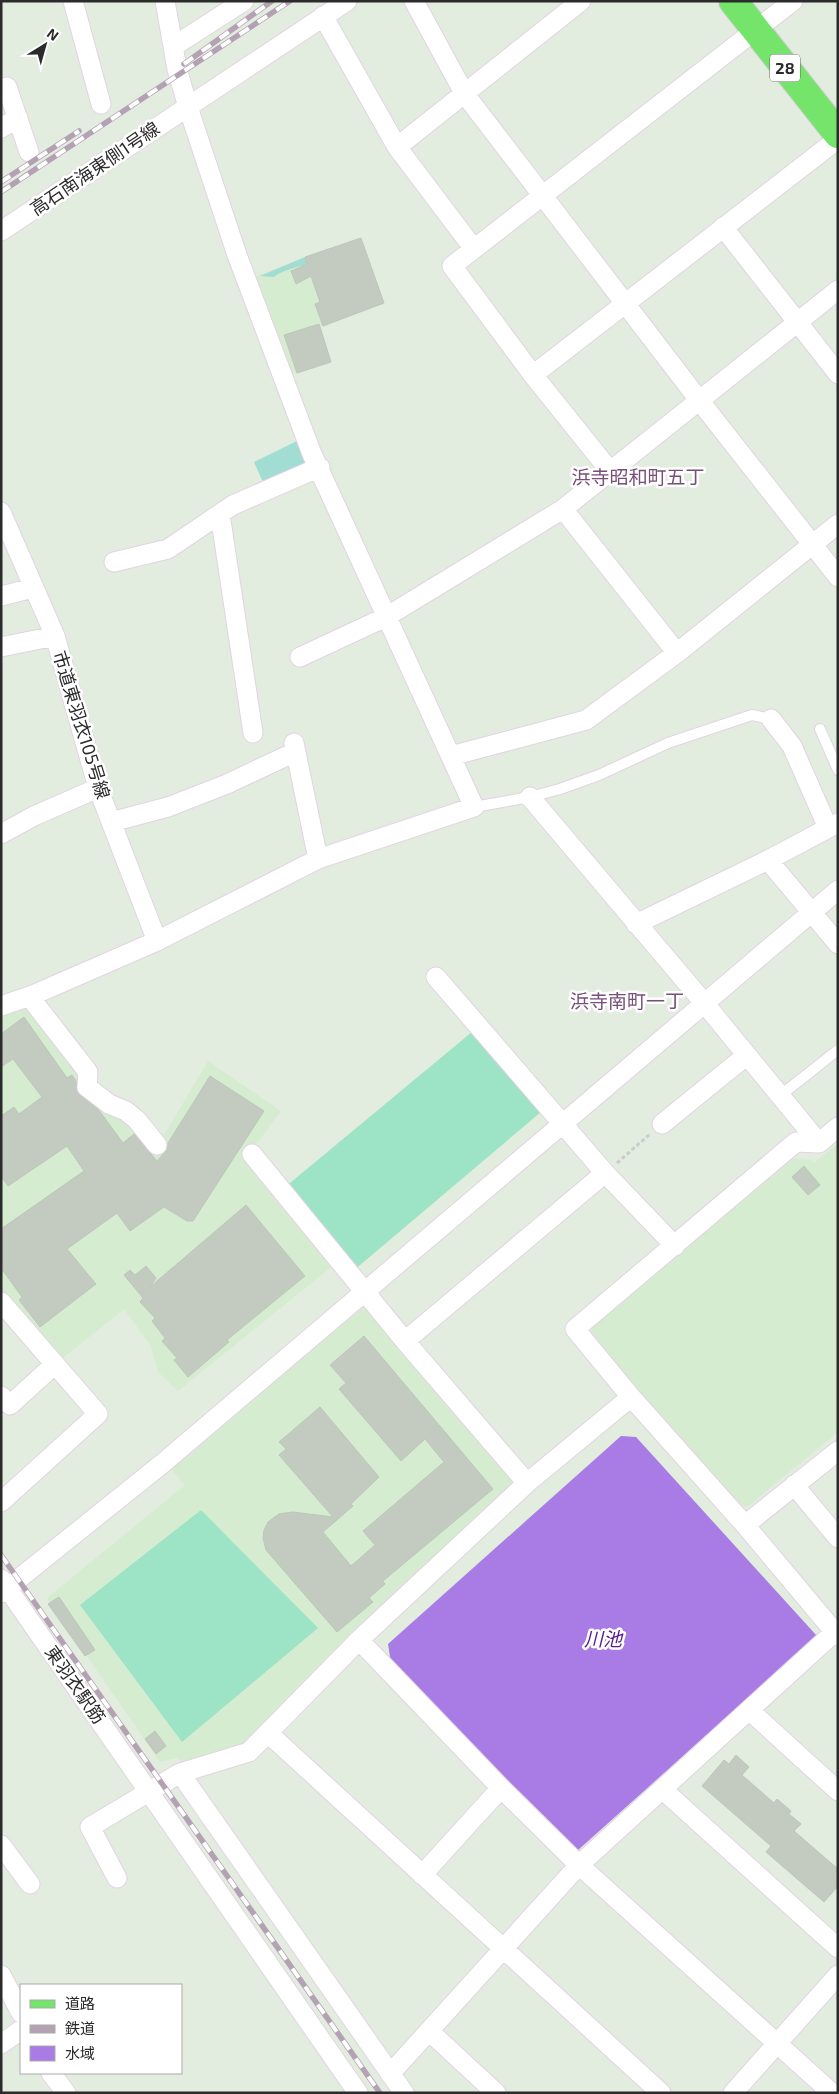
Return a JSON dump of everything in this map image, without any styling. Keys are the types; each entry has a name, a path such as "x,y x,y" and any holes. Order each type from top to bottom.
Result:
{"main road":[{"name":"28","path":"733,1 838,134"}],"street":[{"path":"72,1 101,104"},
{"path":"1,1006 29,996 157,941 318,859 474,807 386,617 320,467 312,454 237,255 188,107 177,69 165,1"},
{"path":"174,46 244,1"},
{"name":"高石南海東側1号線","path":"1,231 347,1"},
{"path":"414,1 464,93 699,400 838,577"},
{"path":"397,147 582,1"},
{"path":"610,471 533,375 452,266 793,1"},
{"path":"323,16 397,147 474,249"},
{"path":"1,88 7,87 29,152"},
{"path":"1,128 18,118"},
{"path":"533,375 838,138"},
{"path":"724,227 838,374"},
{"path":"300,657 386,617 563,509 838,290"},
{"path":"114,562 168,549 233,505 320,467"},
{"path":"563,509 677,653"},
{"name":"市道東羽衣105号線","path":"1,512 55,636 98,788 157,941"},
{"path":"220,514 253,733"},
{"path":"450,756 586,720 677,653 838,524"},
{"path":"1,596 33,588"},
{"path":"1,647 55,636"},
{"path":"636,924 768,860 833,825 792,746 771,719"},
{"path":"111,822 168,807 227,784 294,747 318,859"},
{"path":"1,834 34,816 98,788"},
{"path":"530,797 705,1004 819,1143"},
{"path":"768,860 838,944"},
{"path":"3,1587 162,1463 838,890"},
{"path":"436,978 605,1173 675,1246"},
{"path":"29,996 88,1072 87,1087 109,1104 126,1111 137,1120 157,1145"},
{"path":"662,1124 746,1055"},
{"path":"390,2074 579,1865 836,1632 745,1525 631,1397 575,1329 796,1142 819,1143 838,1127"},
{"path":"252,1154 405,1341 527,1483"},
{"path":"405,1341 605,1173"},
{"path":"1,1302 98,1414 1,1502"},
{"path":"1,1396 10,1405 55,1364"},
{"path":"117,1878 90,1827 180,1773 249,1752 359,1640 527,1483 631,1397"},
{"path":"745,1525 838,1451"},
{"path":"794,1485 838,1538"},
{"name":"東羽衣駅筋","path":"3,1587 149,1791 358,2093"},
{"path":"359,1640 501,1788 579,1865 832,2093"},
{"path":"749,1710 838,1791"},
{"path":"268,1733 661,2093"},
{"path":"180,1773 404,2093"},
{"path":"422,1875 501,1788"},
{"path":"662,1789 838,1948"},
{"path":"1,1845 30,1884"},
{"path":"1,1975 20,2011"},
{"path":"733,2093 838,1975"},
{"path":"1,2044 20,2031"},
{"path":"428,2031 496,2093"},
{"path":"52,2074 66,2093"}],"lane":[{"path":"474,807 530,797 599,775 668,743 752,715 771,719"},
{"path":"820,729 838,770"},
{"path":"781,1095 838,1050"}],"path":[{"path":"605,1173 662,1124"}],"shaded area":[{"path":"361,238 384,303 321,327 331,362 297,373 289,373 252,278"},
{"path":"305,257 307,264 285,271 274,277 260,276"},
{"path":"301,439 311,461 263,482 254,462"},
{"path":"31,1004 85,1071 157,1147 208,1061 281,1111 248,1155 336,1263 178,1391 158,1372 151,1346 124,1309 58,1362 1,1298 1,1015"},
{"path":"838,1143 838,1432 748,1506 739,1506 591,1335 593,1326 793,1158 811,1160 814,1163"},
{"path":"365,1306 513,1479 511,1488 245,1746 183,1763 177,1758 160,1762 47,1598 185,1485 168,1466"}],"green space":[{"path":"478,1027 548,1106 353,1271 284,1188"},
{"path":"201,1510 318,1628 182,1742 80,1605"}],"water":[{"name":"川池","path":"621,1436 636,1437 817,1636 577,1851 391,1663 388,1644"}],"building":[{"path":"361,238 384,303 323,326 315,304 320,302 311,276 296,284 291,271 307,264 305,257"},
{"path":"319,324 331,362 297,373 284,335"},
{"path":"24,1017 67,1078 72,1075 76,1081 77,1092 98,1109 123,1143 134,1134 157,1161 167,1150 168,1143 210,1076 264,1111 193,1221 187,1221 164,1207 130,1231 117,1213 67,1249 96,1284 40,1327 19,1300 22,1297 1,1268 1,1229 84,1171 67,1146 8,1186 1,1176 1,1116 14,1107 19,1114 42,1097 13,1059 1,1067 1,1034"},
{"path":"804,1166 820,1185 808,1195 792,1177"},
{"path":"246,1205 305,1276 227,1340 229,1342 188,1377 174,1360 177,1358 162,1341 165,1338 152,1321 155,1318 140,1302 143,1298 124,1275 130,1270 135,1275 146,1266 156,1278 150,1287"},
{"path":"364,1336 493,1489 383,1581 385,1584 369,1598 373,1602 337,1632 266,1550 263,1538 264,1530 268,1522 279,1514 293,1512 333,1517 279,1455 286,1449 279,1442 320,1407 379,1477 351,1504 353,1506 323,1532 351,1566 375,1545 363,1531 444,1462 425,1439 401,1461 339,1389 346,1383 330,1365"},
{"path":"59,1597 95,1650 85,1656 48,1604"},
{"path":"155,1731 166,1746 156,1754 145,1739"},
{"path":"736,1755 749,1767 742,1775 774,1803 777,1799 791,1811 789,1814 801,1824 794,1831 838,1869 838,1886 824,1902 766,1852 771,1846 702,1786 724,1760 729,1764"}],"railway":[{"path":"184,64 272,1"},
{"path":"1,192 290,1"},
{"path":"1,182 79,131"},
{"path":"1,1555 380,2093"}],"district":[{"name":"浜寺昭和町五丁","path":"638,477"},
{"name":"浜寺南町一丁","path":"627,1001"}]}
